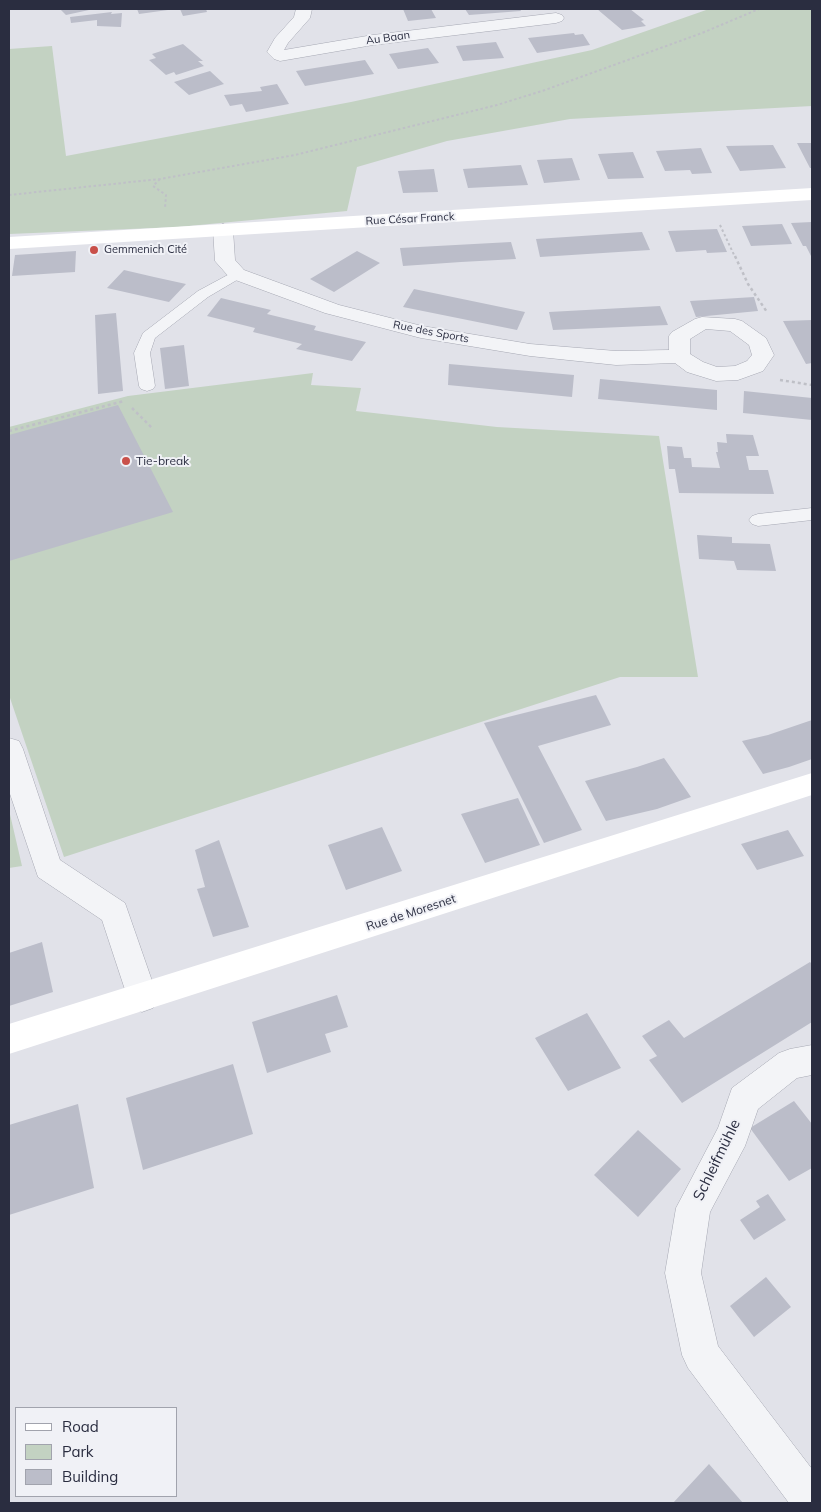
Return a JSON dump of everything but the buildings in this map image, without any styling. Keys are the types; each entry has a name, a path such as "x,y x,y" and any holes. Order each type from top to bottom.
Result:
{"main road":[{"name":"Rue César Franck","path":"9,243 812,194"},
{"name":"Rue de Moresnet","path":"9,1039 812,784"}],"street":[{"name":"Au Baan","path":"304,9 302,18 281,41 275,52 280,56 373,40 556,18"},
{"path":"223,230 224,261 237,274"},
{"name":"Rue des Sports","path":"237,274 332,309 421,332 530,350 616,358 680,356"},
{"path":"702,323 735,325 759,342 763,354 755,366 738,373 716,374 695,367 680,356 679,336 702,323"},
{"path":"9,749 48,868 114,912 142,998"},
{"name":"Schleifmühle","path":"812,1060 790,1064 744,1099 733,1134 692,1208 683,1273 701,1355 812,1501"}],"lane":[{"path":"147,386 142,353 148,336 203,294 237,274"},
{"path":"758,520 812,514"}],"path":[{"path":"9,196 160,179 295,155 497,105 652,52 759,9"},
{"path":"154,234 157,214 165,208 166,195 153,186 160,179"},
{"path":"708,201 748,284 767,312 759,342"},
{"path":"9,431 124,400 152,428"}],"green space":[{"path":"709,9 812,9 812,106 570,119 447,141 357,167 347,211 178,227 9,234 9,49 52,46 66,156 351,102 592,50"},
{"path":"313,373 311,385 361,388 356,411 497,427 659,436 698,677 620,677 64,857 9,695 9,427 128,396"},
{"path":"9,810 22,866 9,868"}],"place":[{"name":"Gemmenich Cité","path":"94,250"},
{"name":"Tie-break","path":"126,461"}]}
